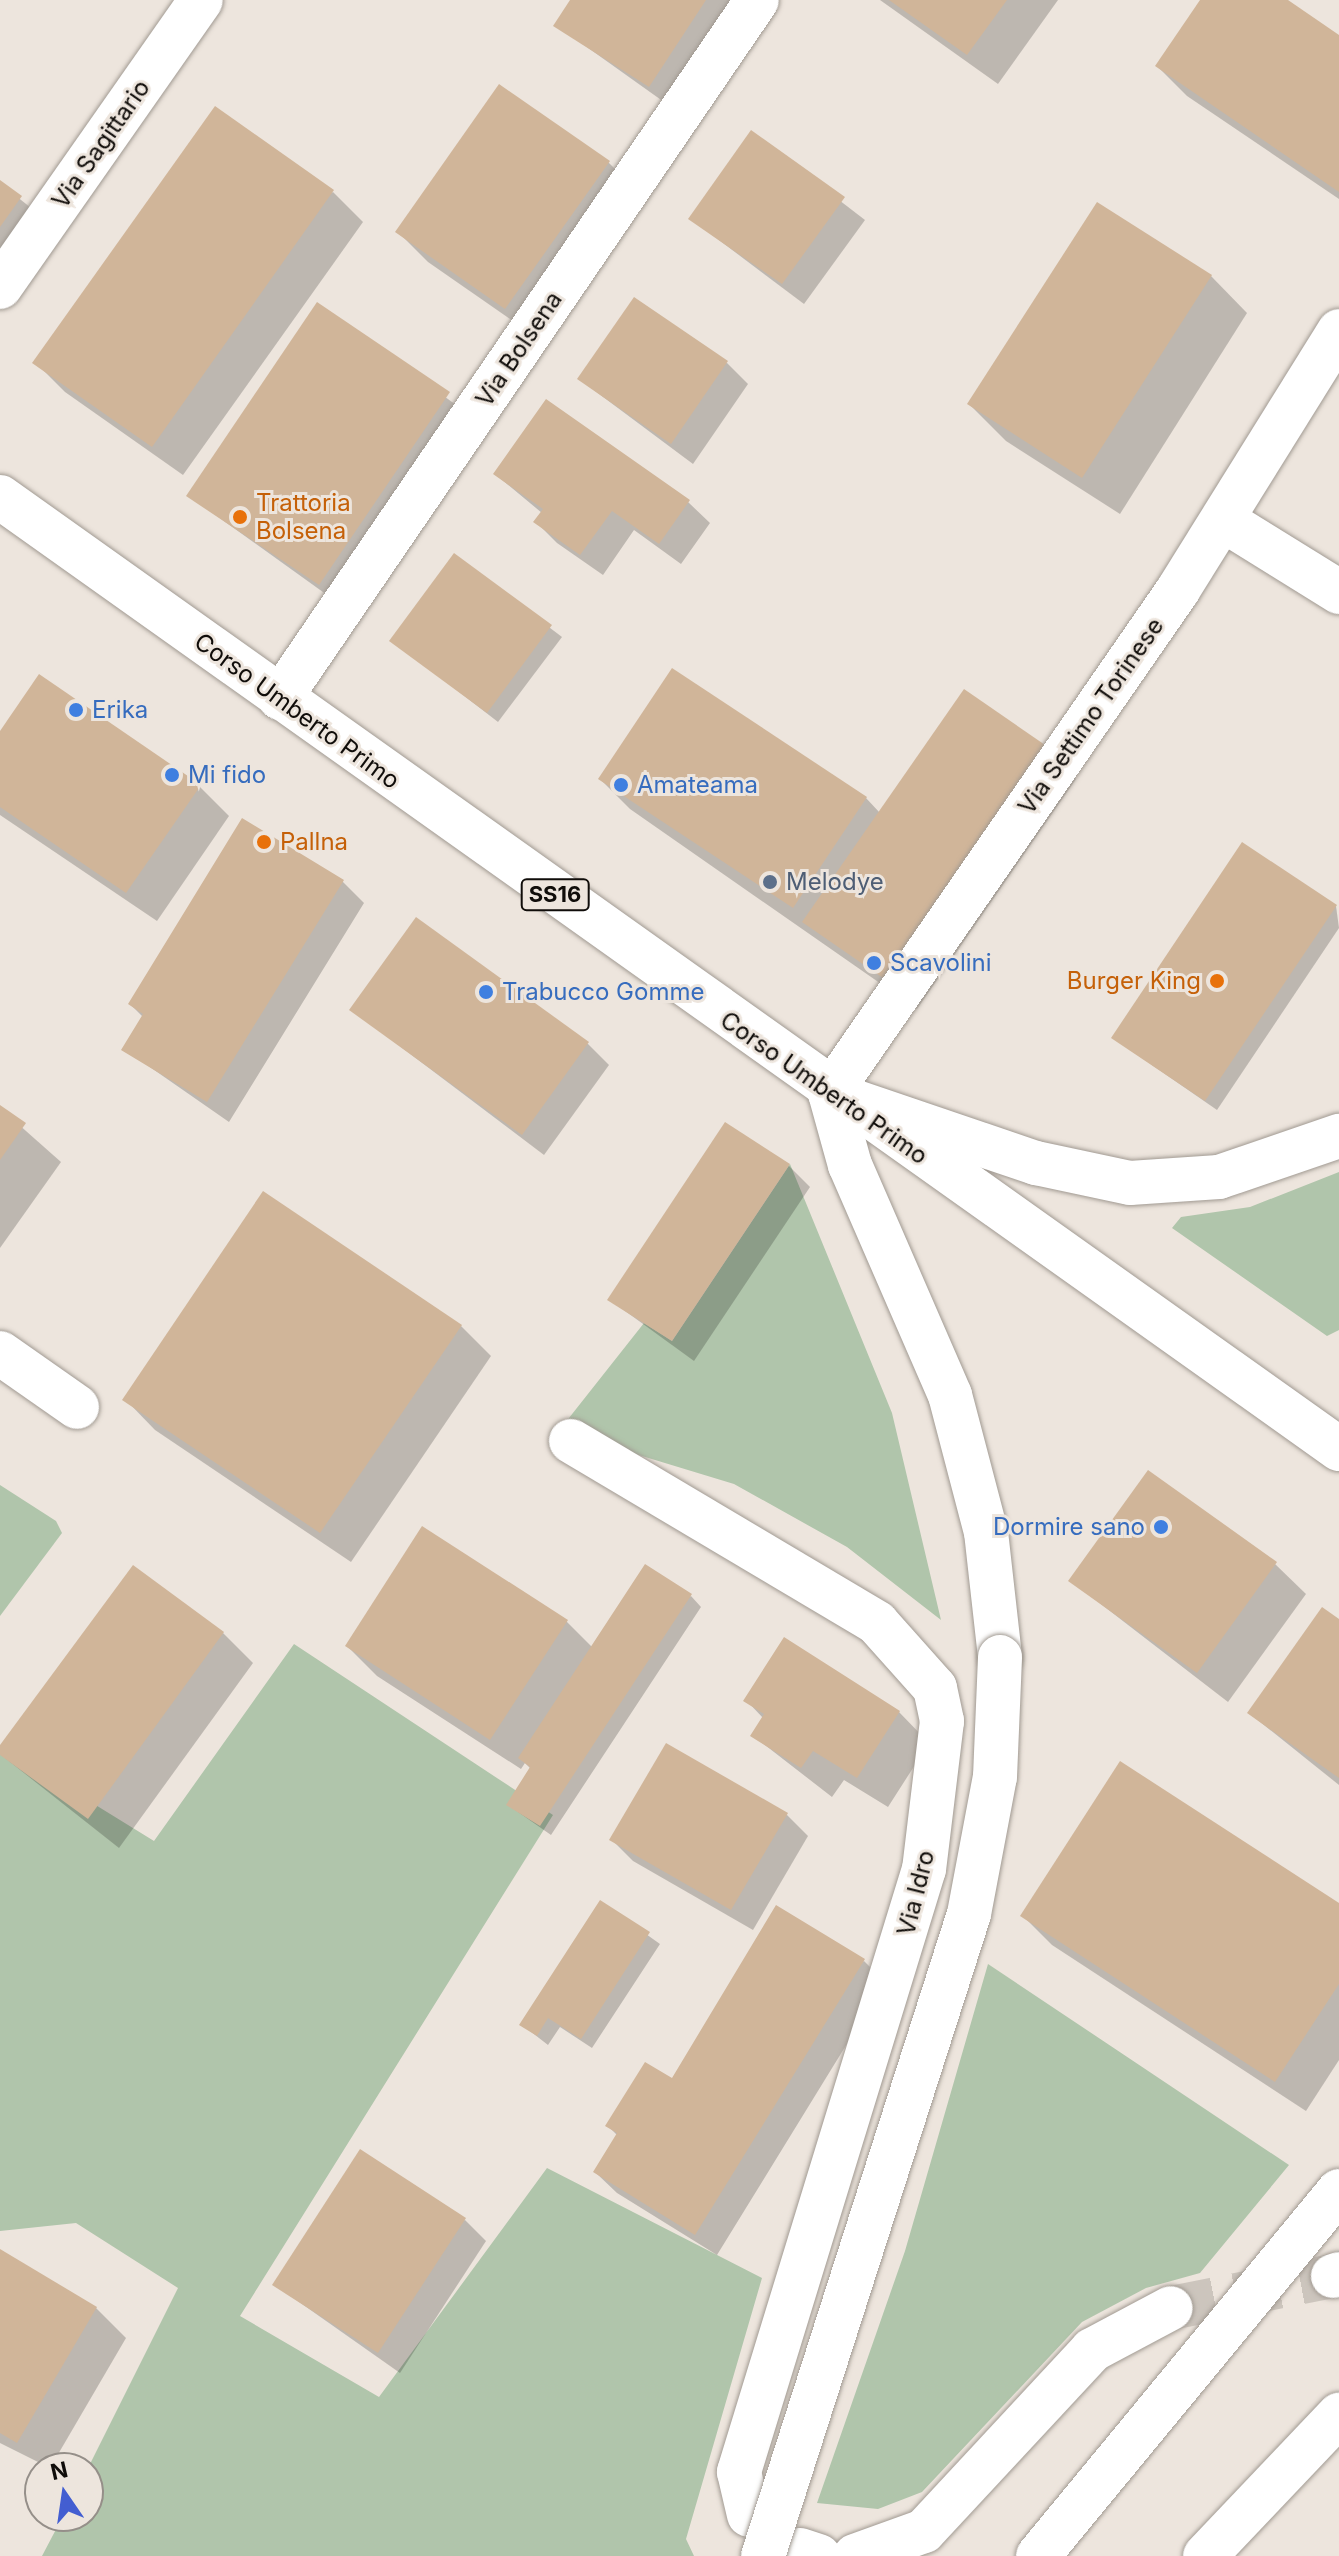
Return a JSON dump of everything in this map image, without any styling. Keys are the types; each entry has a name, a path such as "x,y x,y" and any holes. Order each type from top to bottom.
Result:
{"main road":[{"name":"Via Sagittario","path":"0,287 201,0"},
{"name":"Via Bolsena","path":"280,698 757,0"},
{"name":"Via Settimo Torinese","path":"830,1093 1223,520 1339,331"},
{"name":"Corso Umberto Primo","path":"0,497 830,1093 1339,1449"},
{"path":"1223,520 1339,592"},
{"path":"830,1093 1048,1167 1130,1183 1219,1177 1339,1136"},
{"path":"794,2554 969,1914 995,1777 1000,1657 986,1532 950,1395 850,1165 830,1093"},
{"path":"0,1353 77,1407"},
{"name":"Via Idro","path":"571,1441 877,1623 935,1688 942,1721 924,1869 739,2472 740,2500 749,2515"},
{"path":"1038,2556 1339,2191"},
{"path":"855,2556 924,2531 1092,2350 1171,2308"},
{"path":"1205,2556 1339,2415"}],"green space":[{"path":"790,1164 892,1413 941,1620 847,1547 734,1484 609,1446 565,1423 644,1323 672,1341"},
{"path":"1339,1172 1339,1330 1327,1336 1172,1228 1181,1217 1250,1207"},
{"path":"0,1485 56,1521 62,1533 0,1616"},
{"path":"294,1644 553,1815 240,2316 379,2397 547,2168 762,2278 686,2539 694,2556 42,2556 55,2532 104,2532 104,2452 96,2452 178,2288 76,2223 0,2231 0,1746 154,1841"},
{"path":"988,1964 1289,2165 1200,2273 1146,2288 1082,2322 922,2492 878,2509 817,2503 905,2251"}],"building":[{"path":"570,0 706,0 649,87 553,26"},
{"path":"889,0 1007,0 967,55"},
{"path":"1200,0 1288,0 1339,35 1339,192 1155,66"},
{"path":"499,84 610,161 505,309 395,232"},
{"path":"215,106 334,190 152,447 32,363"},
{"path":"751,130 845,197 782,284 688,219"},
{"path":"0,180 22,196 0,227"},
{"path":"1097,202 1212,275 1082,478 967,404"},
{"path":"634,297 728,361 671,444 577,379"},
{"path":"317,302 450,392 319,585 186,496"},
{"path":"546,399 690,500 659,544 612,511 580,555 533,522 543,509 493,474"},
{"path":"454,553 552,625 487,713 389,641"},
{"path":"672,668 867,797 793,908 598,779"},
{"path":"39,674 201,785 126,893 0,807 0,731"},
{"path":"964,689 1048,747 886,980 802,922"},
{"path":"242,818 344,880 207,1102 121,1050 143,1014 128,1004"},
{"name":"Burger King","path":"1242,842 1337,905 1205,1101 1111,1038"},
{"path":"416,917 589,1042 522,1135 349,1010"},
{"path":"0,1105 26,1123 0,1160"},
{"path":"725,1122 790,1164 672,1341 607,1300"},
{"path":"263,1191 462,1325 320,1533 122,1400"},
{"path":"1148,1470 1277,1562 1197,1673 1068,1581"},
{"path":"422,1526 568,1620 490,1740 345,1646"},
{"path":"645,1564 692,1594 540,1826 506,1805 530,1767 518,1758"},
{"path":"133,1565 224,1632 88,1819 0,1755 0,1745"},
{"path":"1322,1607 1339,1619 1339,1778 1247,1713"},
{"path":"784,1637 900,1711 857,1778 813,1751 801,1768 750,1736 764,1714 743,1701"},
{"path":"666,1743 788,1813 731,1910 609,1840"},
{"path":"1120,1761 1339,1903 1339,1984 1275,2082 1020,1916"},
{"path":"600,1900 650,1932 581,2039 548,2018 537,2036 519,2025"},
{"path":"776,1905 865,1959 695,2235 593,2172 617,2133 605,2126 645,2062 672,2078"},
{"path":"360,2149 466,2218 378,2353 272,2285"},
{"path":"0,2249 97,2307 17,2443 0,2433"}],"tunnel":[{"path":"1171,2308 1333,2276"}],"place":[{"name":"Trattoria Bolsena","path":"240,517"},
{"name":"Erika","path":"76,710"},
{"name":"Mi fido","path":"172,775"},
{"name":"Amateama","path":"621,785"},
{"name":"Pallna","path":"264,842"},
{"name":"Melodye","path":"770,882"},
{"name":"Scavolini","path":"874,963"},
{"name":"Burger King","path":"1217,981"},
{"name":"Trabucco Gomme","path":"486,992"},
{"name":"Dormire sano","path":"1161,1527"}]}
